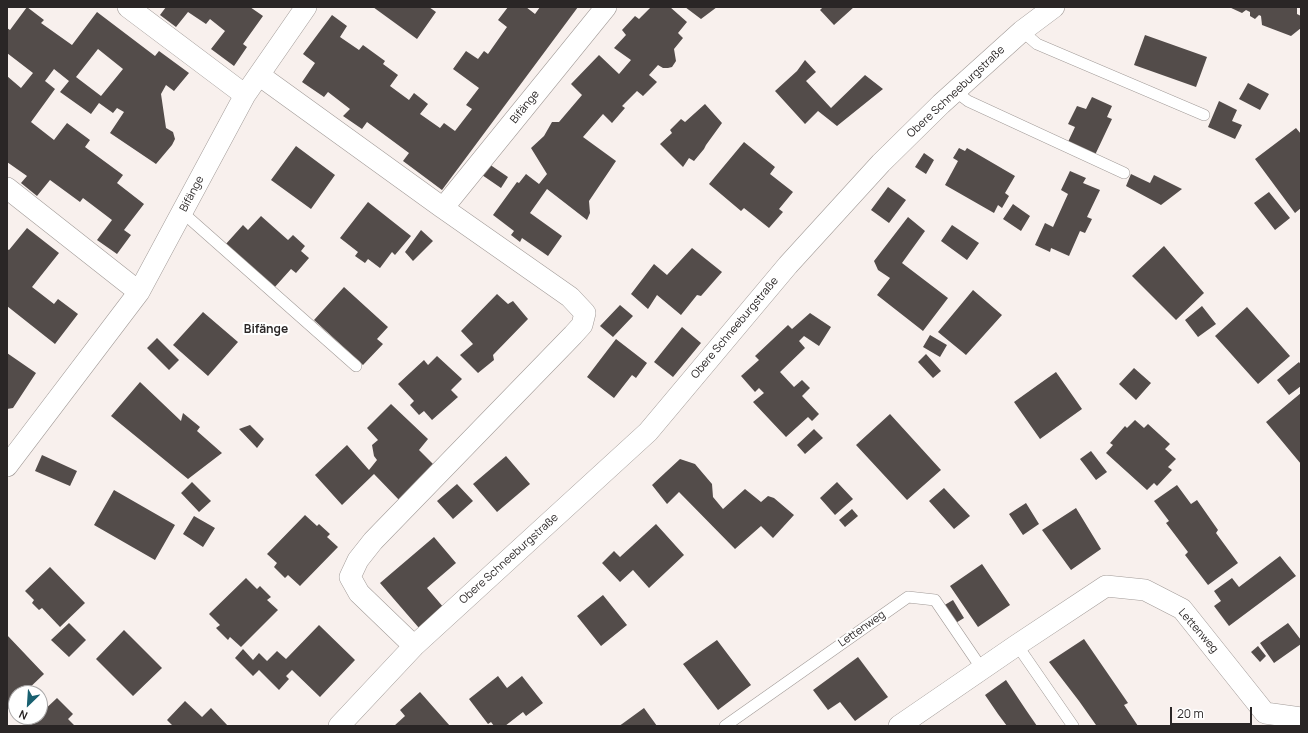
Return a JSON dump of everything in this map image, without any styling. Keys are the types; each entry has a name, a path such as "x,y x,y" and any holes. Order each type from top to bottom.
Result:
{"street":[{"path":"128,7 245,95"},
{"name":"Bifänge","path":"8,461 139,292 245,95 306,7"},
{"name":"Bifänge","path":"443,208 606,7"},
{"name":"Obere Schneeburgstraße","path":"339,726 414,646 648,432 788,265 882,163 955,91 1022,31 1054,7"},
{"path":"259,75 443,208 570,297 585,313 582,325 373,541 358,560 350,577 359,593 414,646"},
{"path":"7,188 139,292"},
{"name":"Lettenweg","path":"899,726 1106,586 1145,590 1182,609 1266,713 1301,718"}],"lane":[{"path":"1022,31 1037,44 1204,115"},
{"path":"955,91 968,101 1124,173"},
{"path":"182,212 356,366"},
{"name":"Lettenweg","path":"725,726 908,597 935,600 982,669"},
{"path":"1017,645 1073,726"}],"building":[{"path":"27,7 44,20 41,23 72,45 97,12 155,56 159,51 189,73 174,91 166,85 161,94 166,128 173,132 175,139 172,145 156,164 110,133 124,112 117,108 113,113 99,103 91,114 60,92 69,81 54,69 45,81 55,89 31,122 54,140 67,123 90,140 85,147 123,175 117,183 144,204 124,230 131,235 117,254 97,240 112,220 83,198 80,202 50,180 37,196 21,183 27,176 7,162 7,76 21,88 33,73 7,53 7,28 10,30","holes":["98,49 123,69 101,96 76,77"]},
{"path":"166,7 250,7 263,16 243,44 247,47 234,66 211,49 225,31 210,19 206,24 188,12 176,27 160,15"},
{"path":"373,7 429,7 436,12 417,39"},
{"path":"508,7 526,7 535,14 540,7 578,7 442,190 403,161 409,153 367,122 362,129 343,116 350,109 328,92 324,97 302,82 315,63 303,54 332,15 347,26 340,37 359,50 363,45 385,61 383,64 398,75 390,86 409,100 414,93 428,104 420,114 440,128 444,123 455,131 472,109 466,105 479,88 453,69 466,51 478,59 484,51 488,54 507,27 498,20"},
{"path":"651,7 670,7 687,22 678,33 683,38 674,49 676,61 672,67 668,68 663,68 658,65 649,75 657,82 643,96 637,91 622,106 625,108 612,123 603,114 583,137 616,161 589,201 590,213 587,220 547,189 530,213 562,236 548,256 522,238 520,242 511,235 514,231 493,215 517,182 519,183 526,174 539,184 547,174 531,148 544,136 552,122 559,122 582,95 571,84 599,55 619,74 631,60 614,48 626,35 622,30 635,16 639,19"},
{"path":"685,7 717,7 701,19"},
{"path":"823,7 854,7 834,25 820,10"},
{"path":"1229,7 1297,7 1297,14 1301,16 1301,28 1291,36 1262,25 1261,16 1259,15 1255,19 1250,16 1250,12 1246,10 1242,13"},
{"path":"1145,35 1207,57 1196,87 1134,65"},
{"path":"805,60 816,72 806,81 831,108 865,75 883,89 837,126 818,111 805,124 775,91 797,71"},
{"path":"1248,83 1269,94 1260,110 1239,99"},
{"path":"1092,97 1112,106 1107,117 1112,119 1095,155 1068,142 1075,127 1068,124 1077,106 1086,109"},
{"path":"1219,101 1237,110 1232,121 1242,125 1235,139 1208,127"},
{"path":"705,104 722,123 694,161 689,158 683,167 660,144 672,133 670,130 681,119 685,122"},
{"path":"1296,128 1301,134 1301,208 1295,213 1255,159"},
{"path":"744,142 775,167 770,174 793,192 779,209 783,212 769,228 744,208 741,211 709,184"},
{"path":"296,146 335,175 311,209 271,180"},
{"path":"959,148 965,151 967,148 1015,176 1005,193 1009,196 1002,208 998,205 994,213 945,185 958,161 953,158"},
{"path":"924,153 934,160 926,174 915,167"},
{"path":"489,164 508,177 501,188 482,175"},
{"path":"1070,171 1086,178 1083,183 1100,190 1087,217 1092,219 1085,233 1080,231 1069,256 1051,248 1050,252 1035,245 1045,223 1053,227 1068,194 1061,190"},
{"path":"1131,174 1150,183 1154,175 1182,189 1161,205 1126,186"},
{"path":"888,187 906,200 889,223 871,210"},
{"path":"1269,192 1290,218 1275,230 1254,203"},
{"path":"368,202 411,236 395,255 392,252 380,268 368,259 365,263 355,256 358,252 340,238"},
{"path":"1013,204 1030,216 1021,231 1003,219"},
{"path":"261,216 288,240 293,235 305,246 301,251 309,258 296,273 291,269 274,288 225,245 243,225 248,230"},
{"path":"908,217 925,231 902,263 948,298 923,331 877,295 890,278 878,270 874,261"},
{"path":"952,225 979,243 967,260 941,241"},
{"path":"27,228 59,253 32,287 54,304 58,299 78,314 55,344 7,306 7,249 9,250"},
{"path":"421,230 433,241 413,261 405,252"},
{"path":"1164,246 1204,293 1176,320 1132,276"},
{"path":"692,248 722,272 701,296 697,295 681,315 657,295 648,309 631,294 654,264 667,275"},
{"path":"344,287 388,327 377,339 383,344 363,365 314,320"},
{"path":"973,290 1002,315 966,355 938,332"},
{"path":"497,294 508,304 513,301 528,319 493,355 494,360 478,373 460,355 473,344 461,331"},
{"path":"620,305 633,316 613,337 600,326"},
{"path":"1202,306 1216,324 1198,337 1185,320"},
{"path":"1247,307 1290,356 1258,384 1215,336"},
{"path":"203,312 238,342 208,376 173,345"},
{"path":"810,313 831,327 819,346 804,336 799,341 805,348 780,372 794,387 802,380 810,388 802,396 819,414 812,421 808,417 786,437 753,402 764,393 759,388 755,392 741,376 759,360 755,356 788,325 792,329"},
{"path":"682,327 701,343 673,377 654,362"},
{"path":"930,335 947,345 940,357 923,347"},
{"path":"157,338 179,360 169,370 147,348"},
{"path":"616,339 647,363 636,378 632,375 614,398 587,377"},
{"path":"7,353 36,373 13,408 7,409"},
{"path":"926,354 941,371 933,378 918,362"},
{"path":"437,356 462,379 451,390 458,397 432,420 424,411 419,415 410,405 414,401 398,384 424,360 428,365"},
{"path":"1299,362 1301,365 1301,386 1289,395 1277,380"},
{"path":"1134,368 1151,383 1136,400 1119,384"},
{"path":"1056,372 1082,409 1040,439 1014,402"},
{"path":"140,382 181,421 183,413 200,427 197,431 222,453 188,479 111,416"},
{"path":"1301,393 1301,464 1266,422"},
{"path":"391,404 428,439 419,450 436,467 401,502 374,474 342,505 315,475 347,445 369,470 377,460 374,456 372,445 378,440 367,428"},
{"path":"890,414 941,470 907,500 856,445"},
{"path":"1135,420 1144,428 1148,424 1170,444 1165,449 1176,459 1168,467 1172,470 1157,486 1154,483 1147,490 1106,453 1113,445 1110,443 1125,426 1127,428"},
{"path":"250,425 264,439 257,448 239,429"},
{"path":"814,429 823,438 805,454 797,445"},
{"path":"1091,451 1107,472 1096,480 1080,459"},
{"path":"42,455 77,471 70,486 35,471"},
{"path":"506,456 530,484 497,512 473,484"},
{"path":"680,459 695,464 712,484 713,497 723,509 745,489 761,502 768,496 774,498 794,515 773,538 761,526 735,549 679,492 667,504 652,485"},
{"path":"192,482 211,501 199,512 181,493"},
{"path":"837,482 853,499 835,515 820,498"},
{"path":"457,484 473,501 453,519 437,501"},
{"path":"1177,485 1191,504 1197,500 1218,530 1216,533 1238,563 1208,585 1185,555 1188,552 1166,523 1169,521 1154,501"},
{"path":"944,488 970,516 954,529 929,501"},
{"path":"114,490 175,525 155,560 94,525"},
{"path":"1026,503 1039,524 1023,535 1009,514"},
{"path":"1076,508 1101,549 1071,570 1042,530"},
{"path":"852,509 858,516 845,527 839,520"},
{"path":"305,515 317,526 319,524 330,534 327,537 338,547 300,586 288,575 285,578 274,567 277,563 267,554"},
{"path":"194,516 215,528 203,547 183,534"},
{"path":"656,524 684,555 649,588 633,570 620,582 602,563 614,551 620,557"},
{"path":"434,537 456,563 427,588 444,608 419,628 380,583"},
{"path":"1280,556 1296,576 1229,626 1214,606 1221,601 1214,591 1232,578 1239,587"},
{"path":"982,564 1010,605 978,627 950,586"},
{"path":"50,567 85,603 60,627 42,608 39,610 32,603 34,600 25,591"},
{"path":"246,578 257,589 260,586 271,597 267,600 278,610 241,647 230,637 228,640 216,628 220,625 209,614"},
{"path":"603,595 627,625 601,646 577,616"},
{"path":"953,600 964,618 954,624 943,606"},
{"path":"69,623 86,640 69,657 51,640"},
{"path":"1288,623 1301,640 1301,644 1274,663 1260,643"},
{"path":"319,625 355,660 320,697 292,670 286,676 289,679 279,690 259,670 253,676 235,658 243,649 253,660 259,653 267,661 277,651 286,659"},
{"path":"124,630 162,668 133,696 96,659"},
{"path":"7,635 44,674 32,685 8,685 7,710"},
{"path":"1084,639 1128,703 1124,705 1138,726 1094,726 1096,725 1049,662"},
{"path":"717,640 751,685 718,710 683,664"},
{"path":"1258,646 1266,656 1260,662 1251,652"},
{"path":"858,657 888,697 855,721 840,702 828,710 813,690"},
{"path":"498,676 507,688 522,676 543,703 526,716 523,712 505,726 494,726 491,722 488,724 469,699"},
{"path":"1006,680 1037,726 1007,726 985,695"},
{"path":"420,692 450,726 394,726 405,716 400,710"},
{"path":"57,698 73,714 68,719 75,726 27,726 48,725 48,706"},
{"path":"185,701 202,717 211,708 228,726 173,726 167,720"},
{"path":"644,708 657,726 619,726 622,724"}],"district":[{"name":"Bifänge","path":"266,330"}]}
